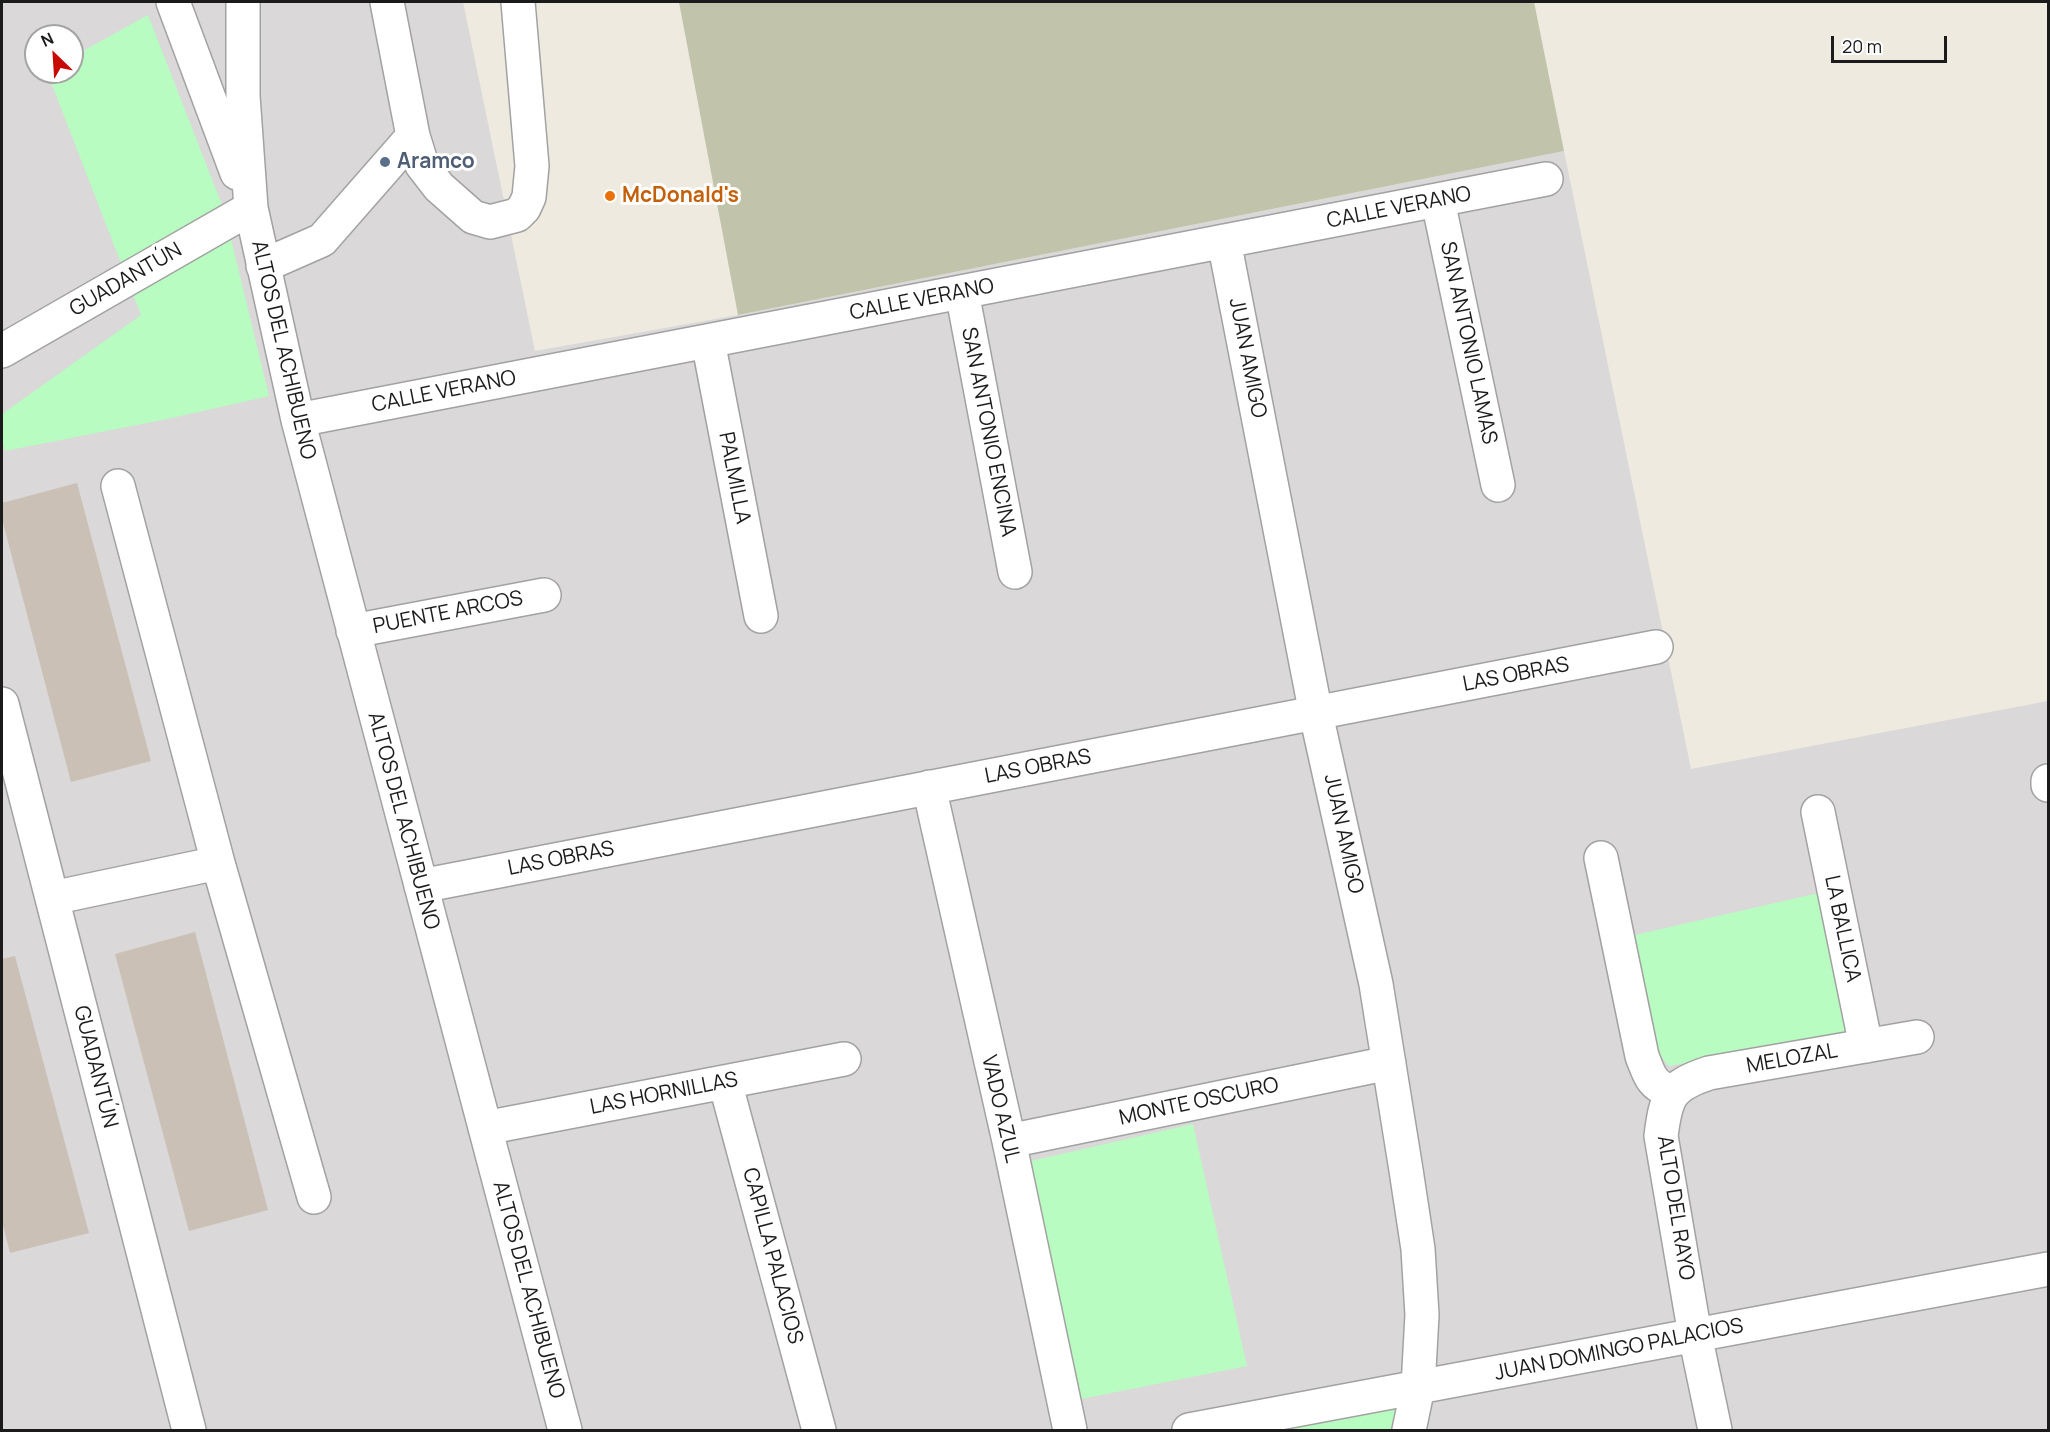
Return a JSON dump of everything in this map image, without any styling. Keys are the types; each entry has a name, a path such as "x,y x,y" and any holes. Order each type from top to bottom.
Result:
{"street":[{"name":"ALTOS DEL ACHIBUENO","path":"173,2 251,208"},
{"name":"ALTOS DEL ACHIBUENO","path":"243,2 243,96 251,208 263,266 298,420 564,1431"},
{"path":"387,2 413,136 422,165 439,187 473,217 490,222 517,215 524,208 529,197 532,166 518,2"},
{"path":"263,266 322,240 413,136"},
{"name":"CALLE VERANO","path":"298,420 1546,179"},
{"name":"SAN ANTONIO LAMAS","path":"1438,201 1498,485"},
{"name":"GUADANTÚN","path":"2,351 251,208"},
{"name":"JUAN AMIGO","path":"1224,241 1316,714 1376,984 1418,1250 1422,1315 1418,1388 1408,1431"},
{"name":"SAN ANTONIO ENCINA","path":"962,292 1015,572"},
{"name":"PALMILLA","path":"708,341 761,616"},
{"path":"118,486 218,864 314,1197"},
{"name":"PUENTE ARCOS","path":"353,631 544,594"},
{"name":"LAS OBRAS","path":"421,886 1656,647"},
{"name":"GUADANTÚN","path":"2,704 189,1431"},
{"name":"VADO AZUL","path":"929,788 1009,1141 1070,1431"},
{"name":"LA BALLICA","path":"1818,812 1866,1046"},
{"path":"1601,858 1642,1056 1649,1074 1658,1087 1672,1093"},
{"path":"52,898 218,864"},
{"name":"MELOZAL","path":"1672,1093 1687,1081 1709,1073 1917,1037"},
{"name":"LAS HORNILLAS","path":"485,1128 844,1059"},
{"name":"MONTE OSCURO","path":"1009,1141 1389,1063"},
{"name":"CAPILLA PALACIOS","path":"725,1082 819,1431"},
{"name":"ALTO DEL RAYO","path":"1672,1093 1664,1112 1661,1136 1695,1335 1715,1431"},
{"name":"JUAN DOMINGO PALACIOS","path":"1189,1431 2049,1269"}],"shaded area":[{"path":"2,2 463,2 535,351 738,315 1564,151 1691,769 2048,701 2048,1430 2,1430"},
{"path":"679,2 1534,2 1564,151 738,315"}],"green space":[{"path":"148,15 224,210 269,396 5,451 2,439 2,414 141,315 52,84 84,84 84,50"},
{"path":"1823,892 1847,1033 1669,1066 1650,1043 1626,937"},
{"path":"1193,1124 1247,1366 1081,1399 1031,1161"},
{"path":"1404,1399 1396,1430 1241,1430"}],"building":[{"path":"77,483 151,761 71,782 2,519 2,503"},
{"path":"195,932 268,1210 189,1231 115,954"},
{"path":"15,956 89,1233 10,1253 2,1221 2,959"}],"place":[{"name":"Aramco","path":"385,162"},
{"name":"McDonald's","path":"610,196"}]}
